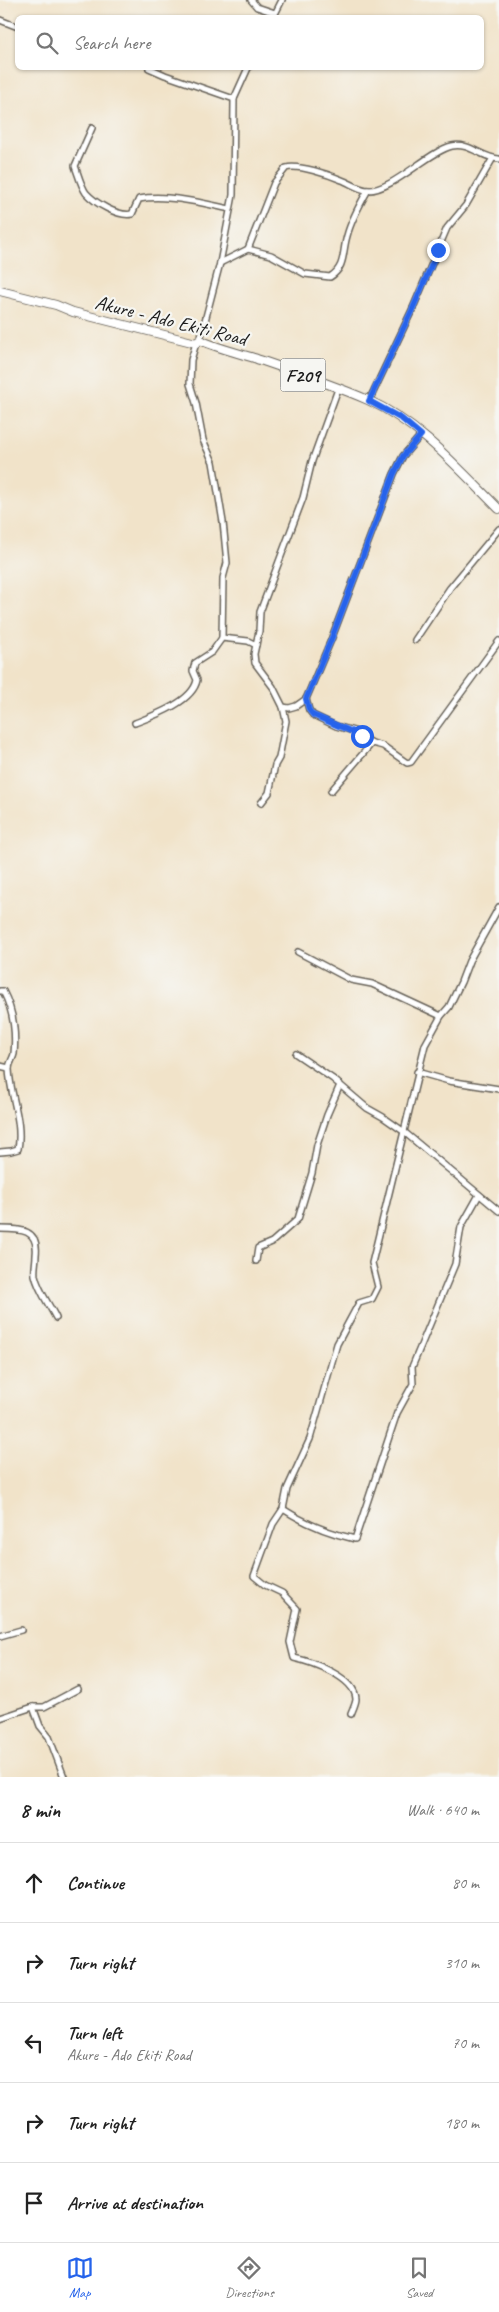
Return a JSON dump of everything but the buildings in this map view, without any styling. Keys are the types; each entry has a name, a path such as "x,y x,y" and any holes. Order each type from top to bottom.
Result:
{"main road":[{"name":"Akure - Ado Ekiti Road","path":"0,291 56,305 73,312 198,341 288,370 369,401 402,419 499,510"}],"street":[{"path":"251,0 257,7 274,15 282,0"},
{"path":"0,20 15,26"},
{"path":"154,70 234,99"},
{"path":"135,723 171,707 192,690 197,680 193,671 195,663 212,652 222,638 223,578 227,563 223,522 213,462 203,440 196,402 190,384 191,360 220,263 233,195 234,99 247,70"},
{"path":"92,128 75,166 85,192 100,204 126,216 132,214 139,199 149,197 230,209"},
{"path":"248,249 274,183 286,168 294,167 326,175 368,190 398,178 441,150 453,146 467,146 492,158 499,159"},
{"path":"369,401 405,326 447,228 466,204 492,158"},
{"path":"220,263 248,249 271,255 304,274 330,278 336,273 343,260 346,236 368,190"},
{"path":"286,721 273,687 256,663 254,654 260,612 300,503 312,461 338,389"},
{"path":"282,707 296,706 306,699 331,640 394,474 403,456 421,435"},
{"path":"415,640 450,588 499,529"},
{"path":"222,638 248,641 256,645"},
{"path":"306,699 309,710 313,715 336,726 354,731 372,743 383,746 407,763 411,762 445,712 464,690 499,641"},
{"path":"262,803 268,793 275,765 280,758 286,721 296,706"},
{"path":"331,792 372,743"},
{"path":"351,1714 356,1698 349,1682 312,1662 294,1658 290,1642 297,1609 282,1593 265,1585 254,1576 273,1524 283,1509 287,1489 310,1439 337,1344 359,1303 372,1299 378,1287 372,1263 425,1045 441,1016 449,1007 469,961 499,907"},
{"path":"298,952 351,980 372,984 441,1016"},
{"path":"0,990 3,991 7,998 14,1028 14,1055 9,1068 12,1096 18,1117 19,1142 18,1148 0,1152"},
{"path":"296,1054 340,1085 366,1108 403,1131 450,1172 468,1183 479,1195 499,1211"},
{"path":"0,1066 9,1068"},
{"path":"417,1072 449,1081 499,1089"},
{"path":"256,1261 258,1248 272,1242 298,1219 312,1173 317,1145 340,1085"},
{"path":"283,1509 304,1523 355,1539 397,1413 413,1384 412,1367 455,1264 461,1227 479,1195"},
{"path":"0,1228 31,1233 35,1238 37,1249 34,1272 56,1318"},
{"path":"0,1636 21,1630"},
{"path":"0,1718 33,1707 44,1707 78,1689"},
{"path":"33,1707 40,1726 49,1737 64,1777"}],"route":[{"path":"362,736 346,727 336,726 313,715 309,710 306,699 320,662 331,640 394,474 403,456 421,435 402,419 369,401 386,369 438,250"}]}
